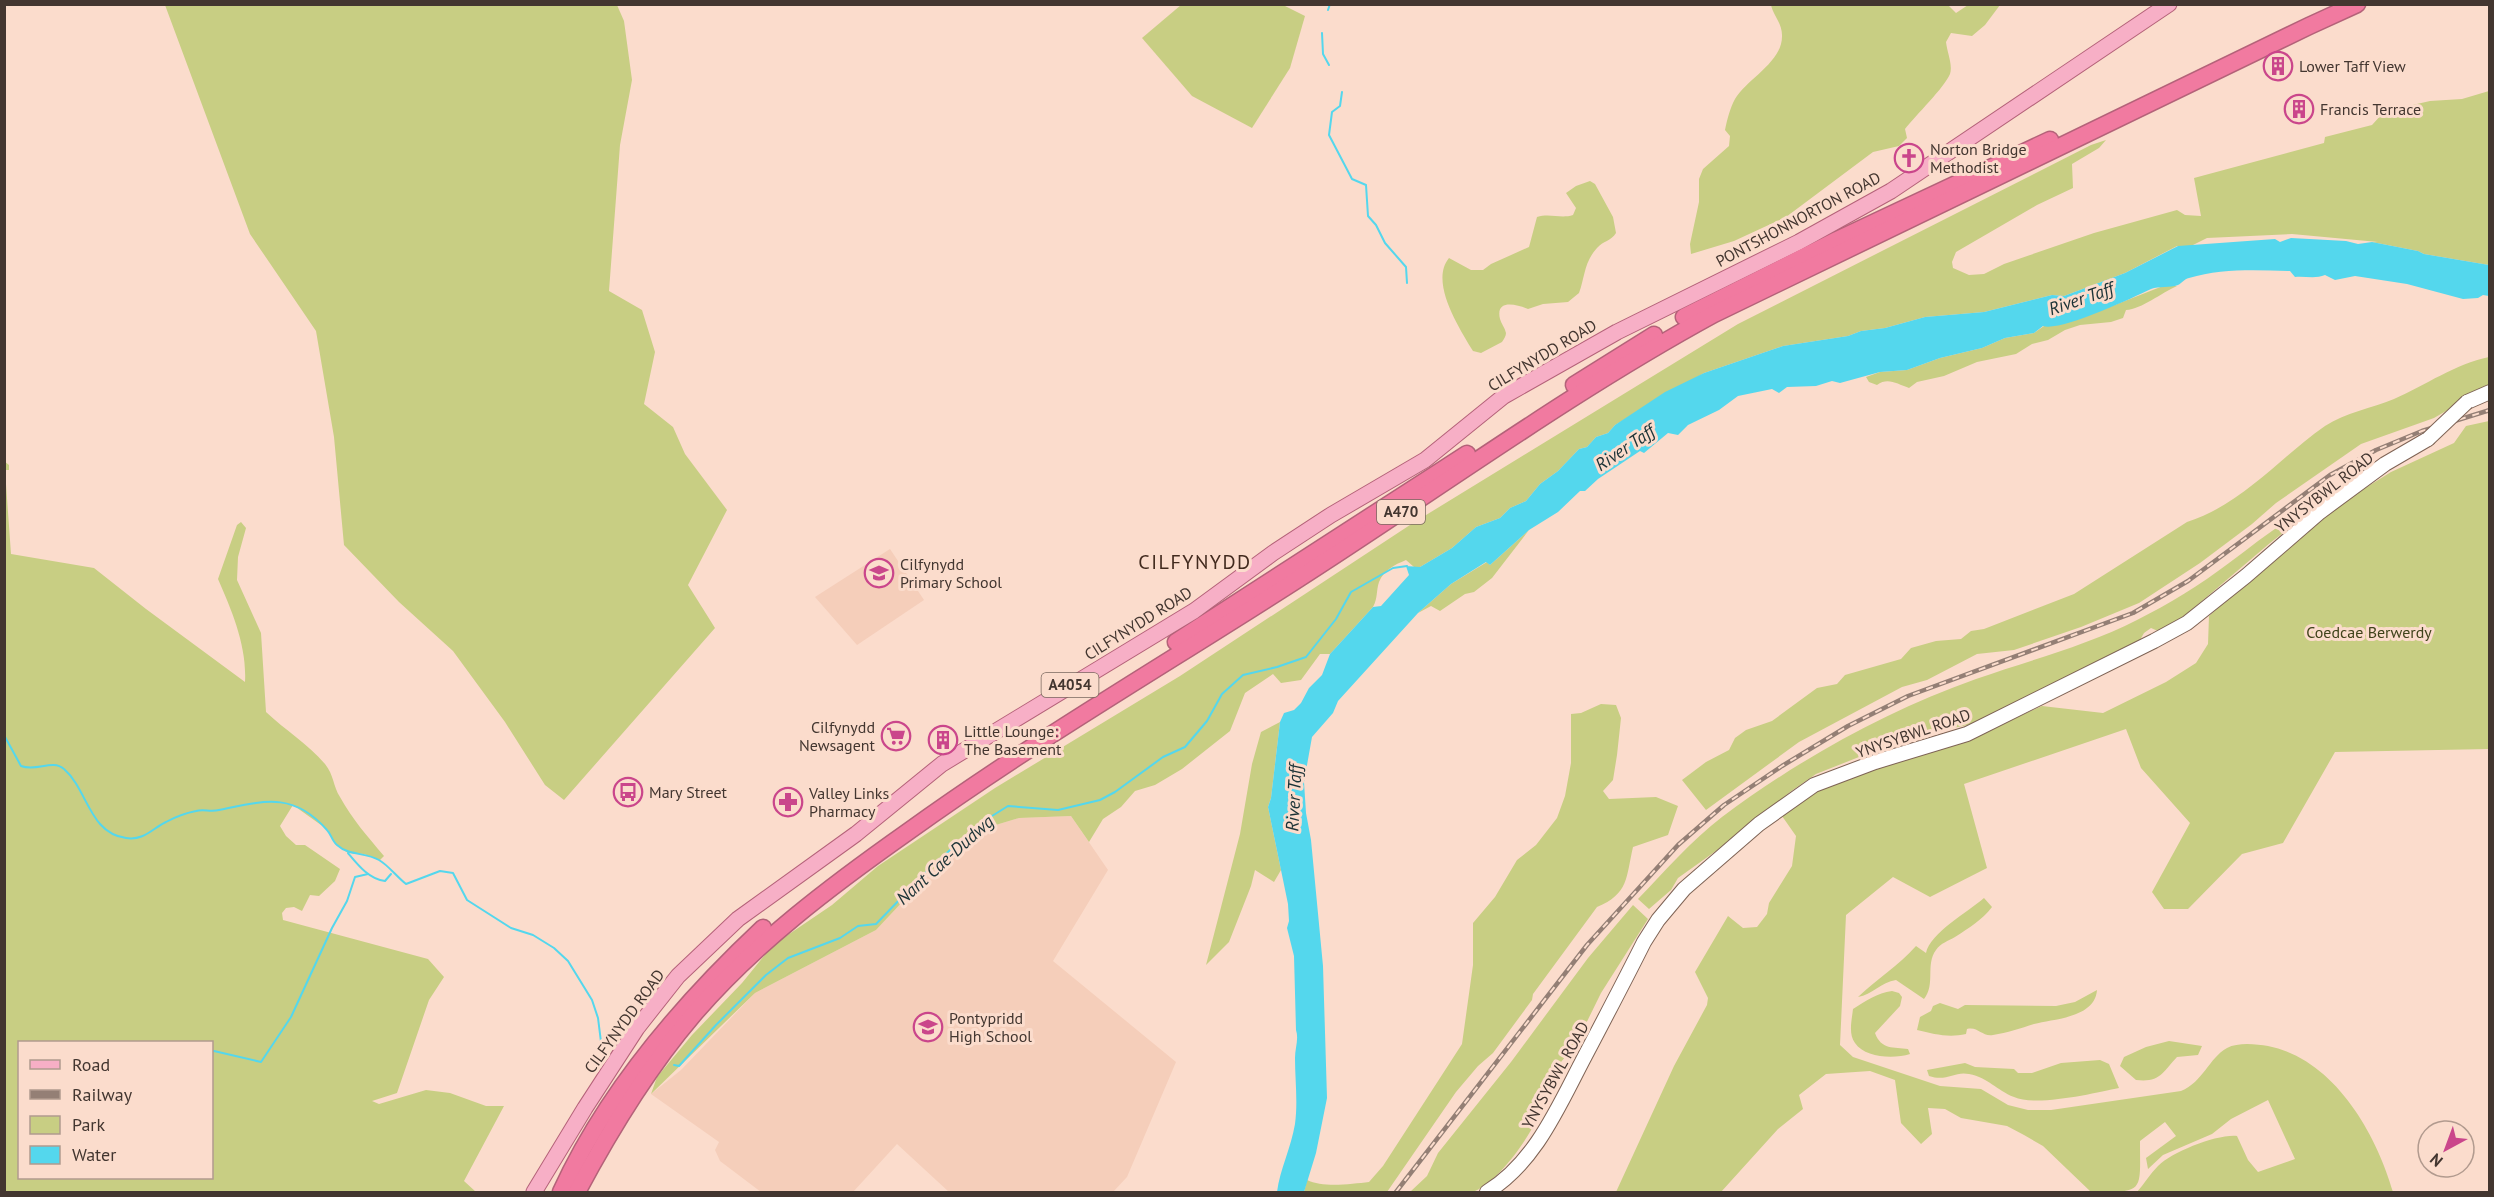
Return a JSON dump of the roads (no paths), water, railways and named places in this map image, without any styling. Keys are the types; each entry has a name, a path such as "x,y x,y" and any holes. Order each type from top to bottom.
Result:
{"highway":[{"name":"A470","path":"561,1192 613,1102 650,1050 682,1009 726,963 773,920 834,870 959,781 1623,353 1668,327 1837,240 2146,95 2331,4"},
{"name":"A470","path":"578,1192 624,1109 659,1059 693,1016 734,971 778,930 845,876 967,789 1371,532 1523,430 1665,341 1714,314 2357,4"}],"main road":[{"name":"PONTSHONNORTON ROAD","path":"1617,332 1799,242 1891,191 2169,4"},
{"name":"CILFYNYDD ROAD","path":"534,1192 585,1108 656,1002 715,939 777,890 856,834 942,764 1194,611 1283,547 1425,460 1504,396 1617,332"},
{"name":"YNYSYBWL ROAD","path":"1487,1192 1507,1178 1521,1164 1547,1128 1644,942 1658,920 1684,889 1759,824 1814,785 1875,762 1967,734 2130,654 2187,623 2320,512 2385,464 2428,439 2467,402 2490,392"}],"water":[{"name":"River Taff","path":"2291,238 2346,241 2358,244 2372,242 2489,265 2489,296 2463,299 2407,284 2355,276 2335,280 2325,275 2295,277 2290,271 2239,270 2214,273 2187,279 2175,286 2151,289 2080,319 2052,327 2043,326 2034,333 2005,338 1982,348 1940,358 1907,370 1880,372 1840,383 1832,381 1816,386 1787,387 1779,393 1772,389 1738,396 1719,410 1688,425 1678,435 1668,433 1644,453 1640,451 1598,479 1585,491 1580,491 1558,512 1529,530 1490,565 1486,562 1451,584 1418,613 1338,701 1333,713 1312,737 1304,782 1323,966 1327,1098 1316,1153 1304,1192 1277,1192 1295,1124 1297,1037 1294,956 1287,928 1288,904 1268,807 1280,722 1284,713 1294,710 1301,703 1309,688 1322,675 1330,654 1373,607 1381,606 1409,575 1406,566 1420,567 1452,548 1476,527 1500,518 1510,508 1526,501 1540,484 1558,471 1579,449 1587,447 1596,437 1608,433 1615,425 1665,392 1704,373 1783,346 1848,336 1925,317 1984,312 2052,295 2064,296 2125,273 2178,246 2275,239 2280,242"}],"waterway":[{"path":"1328,10 1330,4"},
{"path":"1322,33 1323,54 1329,65"},
{"path":"1342,92 1340,106 1332,112 1329,135 1352,179 1366,185 1368,216 1376,225 1385,243 1406,267 1407,283"},
{"name":"Nant Cae-Dudwg","path":"674,1065 679,1066 766,975 788,958 840,938 858,926 876,924 935,863 984,821 1008,806 1058,810 1100,800 1115,792 1163,757 1185,747 1207,721 1222,694 1243,675 1306,657 1336,619 1351,592 1393,568 1407,566"},
{"name":"Nant Cae-Dudwg","path":"4,735 21,766 33,768 54,765 64,769 79,788 96,820 104,828 126,838 138,838 173,818 192,812 216,811 250,804 277,802 302,809 327,830 335,843 352,852 379,860 406,884 440,871 453,873 467,900 511,928 533,935 554,948 568,961 592,1000 598,1018 602,1050 608,1053"},
{"path":"348,853 364,871 379,880 385,881 391,874"},
{"path":"214,1051 261,1062 291,1017 347,901 355,877 368,874"}],"railway":[{"path":"1396,1192 1587,945 1678,845 1724,805 1848,726 1908,696 2133,613 2188,581 2330,475 2376,450 2422,431 2490,410"}],"place":[{"name":"Lower Taff View","path":"2278,66"},
{"name":"Francis Terrace","path":"2299,109"},
{"name":"Norton Bridge Methodist","path":"1909,158"},
{"name":"Cilfynydd Primary School","path":"879,573"},
{"name":"Cilfynydd Newsagent","path":"896,736"},
{"name":"Little Lounge: The Basement","path":"943,740"},
{"name":"Mary Street","path":"628,792"},
{"name":"Valley Links Pharmacy","path":"788,802"},
{"name":"Pontypridd High School","path":"928,1027"}],"district":[{"name":"CILFYNYDD","path":"1195,562"}],"park label":[{"name":"Coedcae Berwerdy","path":"2369,632"}]}
